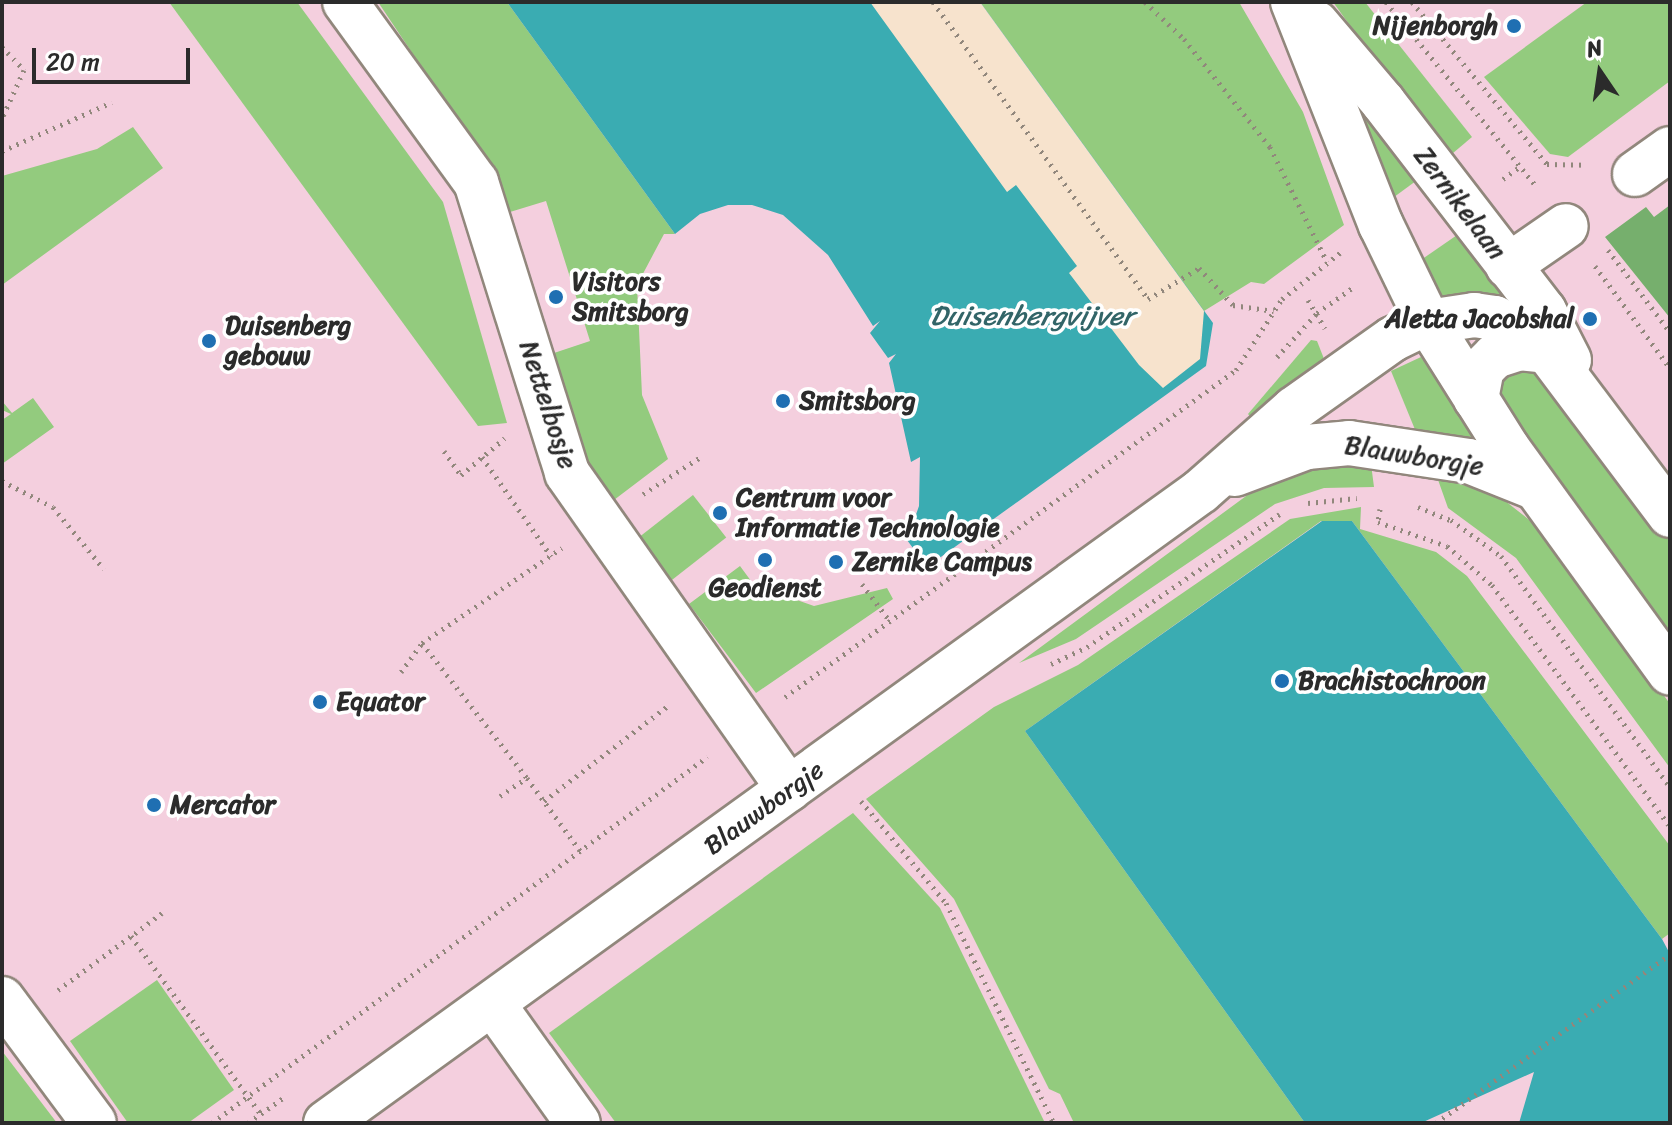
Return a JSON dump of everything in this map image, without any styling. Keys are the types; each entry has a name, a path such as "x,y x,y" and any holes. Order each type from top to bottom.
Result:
{"street":[{"name":"Nettelbosje","path":"345,2 476,182 567,473 743,728 789,789"},
{"name":"Zernikelaan","path":"1296,2 1383,102 1544,311 1600,419"},
{"name":"Zernikelaan","path":"1296,2 1381,225 1428,322 1536,489 1670,673"},
{"path":"1617,172 1670,149"},
{"path":"1508,266 1582,231"},
{"name":"Zernikelaan","path":"1428,322 1474,315 1495,318 1547,351 1670,515"},
{"name":"Blauwborgje","path":"326,1123 1201,491 1294,409 1393,339 1428,322"},
{"path":"1476,399 1482,369 1495,356 1519,348 1547,351"},
{"name":"Blauwborgje","path":"1201,491 1278,457 1341,443 1469,461 1536,489"},
{"path":"493,1004 578,1123"},
{"path":"10,1009 94,1123"}],"path":[{"path":"933,2 1148,299 1199,268 1233,305 1274,311"},
{"path":"1145,2 1184,39 1270,147 1327,262"},
{"path":"1386,2 1436,69 1521,166"},
{"path":"1412,2 1547,164 1580,162 1617,172"},
{"path":"2,47 24,70 2,118"},
{"path":"2,151 112,102"},
{"path":"1582,231 1670,332"},
{"path":"1582,231 1670,368"},
{"path":"212,1123 581,852 889,620 1236,370 1274,311 1348,247"},
{"path":"1308,300 1326,329"},
{"path":"444,451 461,475 511,433 552,422"},
{"path":"482,457 551,556"},
{"path":"401,672 422,643 699,458"},
{"path":"2,481 53,507 104,569"},
{"name":"Blauwborgje","path":"1302,505 1372,498"},
{"path":"1409,505 1451,520 1501,556 1670,787"},
{"path":"1042,668 1087,647 1290,508"},
{"path":"1380,509 1378,522 1447,546 1492,585 1670,826"},
{"path":"862,584 889,620"},
{"path":"422,643 581,852"},
{"path":"544,801 708,676"},
{"path":"500,796 527,778"},
{"path":"861,801 946,903 1054,1123"},
{"path":"10,1009 131,936 162,913"},
{"path":"131,936 261,1114"},
{"path":"1436,1123 1670,954"}],"shaded area":[{"name":"Zernike Campus","path":"2,2 1670,2 1670,1123 2,1123"}],"green space":[{"path":"169,2 297,2 443,202 507,423 478,426"},
{"path":"378,2 507,2 675,234 664,234 637,285 642,395 668,459 610,503 589,463 554,353 590,341 546,201 510,212 490,169"},
{"path":"980,2 1239,2 1303,112 1344,225 1264,284 1251,282 1204,311"},
{"path":"1333,2 1365,2 1472,137 1446,159"},
{"path":"1587,2 1670,2 1670,81 1568,157 1550,154 1484,77"},
{"path":"1368,111 1420,178 1390,200 1360,118"},
{"path":"133,127 163,168 2,285 2,176 97,149"},
{"path":"1670,205 1670,318 1605,237 1646,207 1654,217"},
{"path":"1460,233 1510,295 1507,302 1433,299 1418,262"},
{"path":"1311,340 1317,341 1326,364 1254,421 1248,414"},
{"path":"1421,357 1474,433 1471,439 1416,432 1391,371"},
{"path":"1532,367 1555,383 1670,541 1670,648 1502,416 1498,388 1506,375"},
{"path":"33,398 54,427 2,464 2,420 11,414 2,410 2,401 12,413"},
{"path":"1371,464 1374,487 1324,488 1275,504 1076,639 1019,663 1257,488 1316,466"},
{"path":"1437,477 1499,496 1547,534 1670,704 1670,768 1516,558 1448,508"},
{"path":"693,495 726,538 670,581 637,539"},
{"path":"1361,507 1360,529 1436,552 1467,576 1670,846 1670,933 1662,939 1352,521 1321,521 1025,731 1305,1123 1074,1123 1060,1094 1049,1089 954,899 866,799 994,707 1078,665 1290,519"},
{"path":"740,566 754,585 814,606 887,588 893,599 756,693 689,604"},
{"path":"853,813 940,908 1045,1123 616,1123 549,1033"},
{"path":"157,980 234,1090 188,1123 128,1123 70,1041"},
{"path":"2,1051 57,1123 2,1123"}],"water":[{"name":"Duisenbergvijver","path":"507,2 980,2 1213,323 1206,366 927,567 907,540 919,506 920,457 911,462 889,363 896,354 888,358 870,333 880,321 873,326 828,255 783,215 752,205 728,205 700,214 675,234"},
{"path":"1322,521 1352,521 1662,939 1670,954 1670,1123 1519,1123 1534,1072 1421,1123 1305,1123 1025,731"}],"pier":[{"path":"870,2 980,2 1204,311 1200,359 1163,388 1139,365 1069,273 1077,266 1016,185 1007,192"}],"place":[{"name":"Nijenborgh","path":"1514,26"},
{"name":"Visitors Smitsborg","path":"556,297"},
{"name":"Aletta Jacobshal","path":"1590,319"},
{"name":"Duisenberg gebouw","path":"209,341"},
{"name":"Smitsborg","path":"783,401"},
{"name":"Centrum voor Informatie Technologie","path":"720,513"},
{"name":"Geodienst","path":"765,560"},
{"name":"Zernike Campus","path":"836,562"},
{"name":"Brachistochroon","path":"1282,681"},
{"name":"Equator","path":"320,702"},
{"name":"Mercator","path":"154,805"}]}
